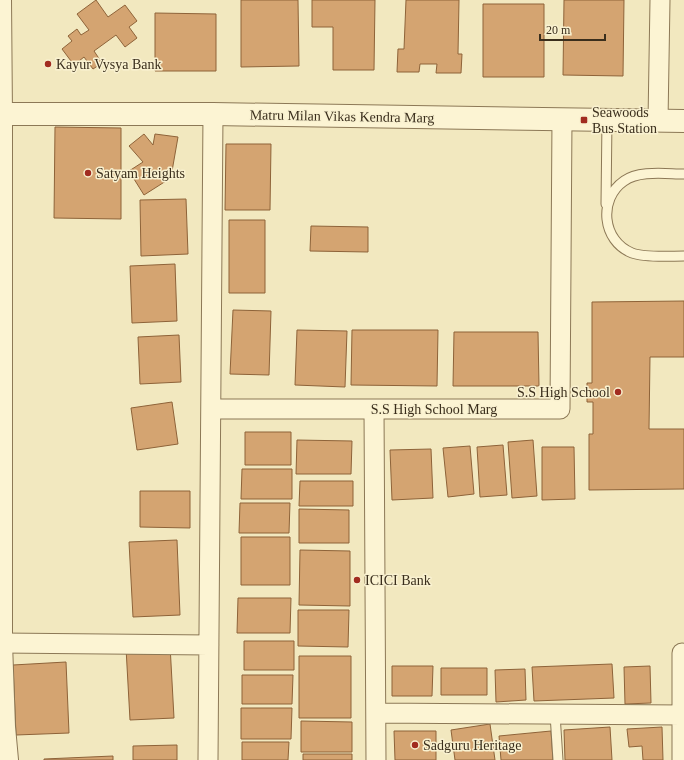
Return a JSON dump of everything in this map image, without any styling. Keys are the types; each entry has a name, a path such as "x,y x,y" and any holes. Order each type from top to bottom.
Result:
{"street":[{"path":"0,0 1,643 2,727 7,760"},
{"path":"658,121 660,0"},
{"name":"Matru Milan Vikas Kendra Marg","path":"0,114 213,114 684,121"},
{"path":"208,760 213,114"},
{"name":"S.S High School Marg","path":"211,409 560,409 562,119"},
{"path":"374,408 376,760"},
{"path":"1,643 209,645"},
{"path":"682,653 682,760"},
{"path":"376,713 682,715"}],"lane":[{"path":"607,120 606,214 608,226 613,238 621,247 632,253 645,255 684,256"},
{"path":"606,214 608,201 615,190 624,181 636,175 684,174"},
{"path":"555,714 558,760"}],"building":[{"path":"96,0 108,17 125,5 137,21 129,27 137,38 125,47 116,35 94,51 102,63 93,69 84,57 74,65 62,49 72,41 68,36 77,29 81,35 89,30 77,14"},
{"path":"241,0 298,0 299,66 241,67"},
{"path":"312,0 375,0 374,70 333,70 333,27 312,27"},
{"path":"406,0 459,0 458,54 462,54 461,73 436,73 437,64 420,64 419,72 397,72 398,49 404,49"},
{"path":"564,0 624,0 623,76 563,75"},
{"path":"483,4 544,4 544,77 483,77"},
{"path":"155,13 216,14 216,71 155,71"},
{"name":"Satyam Heights","path":"55,127 121,128 121,219 54,218"},
{"path":"144,134 153,145 155,134 178,137 171,177 162,175 166,181 144,195 129,171 143,162 129,146"},
{"path":"226,144 271,144 270,210 225,210"},
{"path":"186,199 188,254 141,256 140,200"},
{"path":"229,220 265,220 265,293 229,293"},
{"path":"311,226 368,227 368,252 310,251"},
{"path":"175,264 177,321 132,323 130,266"},
{"name":"S.S High School","path":"684,301 684,357 650,357 649,429 684,429 684,489 589,490 589,434 593,434 593,402 587,402 587,383 592,383 592,302"},
{"path":"233,310 271,311 269,375 230,374"},
{"path":"297,330 347,331 345,387 295,385"},
{"path":"352,330 438,330 437,386 351,385"},
{"path":"454,332 538,332 539,386 453,386"},
{"path":"179,335 181,382 140,384 138,337"},
{"path":"172,402 178,444 137,450 131,408"},
{"path":"245,432 291,432 291,465 245,465"},
{"path":"297,440 352,441 351,474 296,474"},
{"path":"533,440 537,496 512,498 508,442"},
{"path":"503,445 507,495 480,497 477,447"},
{"path":"470,446 474,494 448,497 443,448"},
{"path":"542,447 574,447 575,499 542,500"},
{"path":"431,449 433,498 392,500 390,450"},
{"path":"242,469 292,469 292,499 241,499"},
{"path":"300,481 353,481 353,506 299,506"},
{"path":"140,491 190,491 190,528 140,527"},
{"path":"240,503 290,503 289,533 239,533"},
{"path":"299,509 349,510 349,543 299,543"},
{"path":"241,537 290,537 290,585 241,585"},
{"path":"177,540 180,615 133,617 129,542"},
{"path":"300,550 350,551 350,606 299,605"},
{"path":"238,598 291,598 290,633 237,633"},
{"path":"298,610 349,610 348,647 298,646"},
{"path":"244,641 294,641 294,670 244,670"},
{"path":"170,645 174,718 130,720 126,648"},
{"path":"299,656 351,656 351,718 299,718"},
{"path":"66,662 69,733 16,735 13,665"},
{"path":"612,664 614,698 534,701 532,667"},
{"path":"392,666 433,666 432,696 392,696"},
{"path":"650,666 651,703 625,704 624,667"},
{"path":"441,668 487,668 487,695 441,695"},
{"path":"525,669 526,700 496,702 495,670"},
{"path":"242,675 293,675 292,704 242,704"},
{"path":"241,708 292,708 291,739 241,739"},
{"path":"301,721 352,722 352,752 301,752"},
{"path":"490,724 495,760 455,760 451,730"},
{"path":"610,727 612,760 565,760 564,730"},
{"path":"662,727 663,760 643,760 642,746 629,747 627,729"},
{"name":"Sadguru Heritage","path":"394,731 436,731 436,760 395,760"},
{"path":"551,731 553,760 501,760 499,736"},
{"path":"242,742 289,742 288,760 242,760"},
{"path":"177,745 177,760 133,760 133,746"},
{"path":"303,754 352,754 352,760 303,760"},
{"path":"113,756 113,760 44,760 44,759"}],"place":[{"name":"Kayur Vysya Bank","path":"48,64"},
{"name":"Seawoods Bus Station","path":"584,120"},
{"name":"Satyam Heights","path":"88,173"},
{"name":"S.S High School","path":"618,392"},
{"name":"ICICI Bank","path":"357,580"},
{"name":"Sadguru Heritage","path":"415,745"}]}
